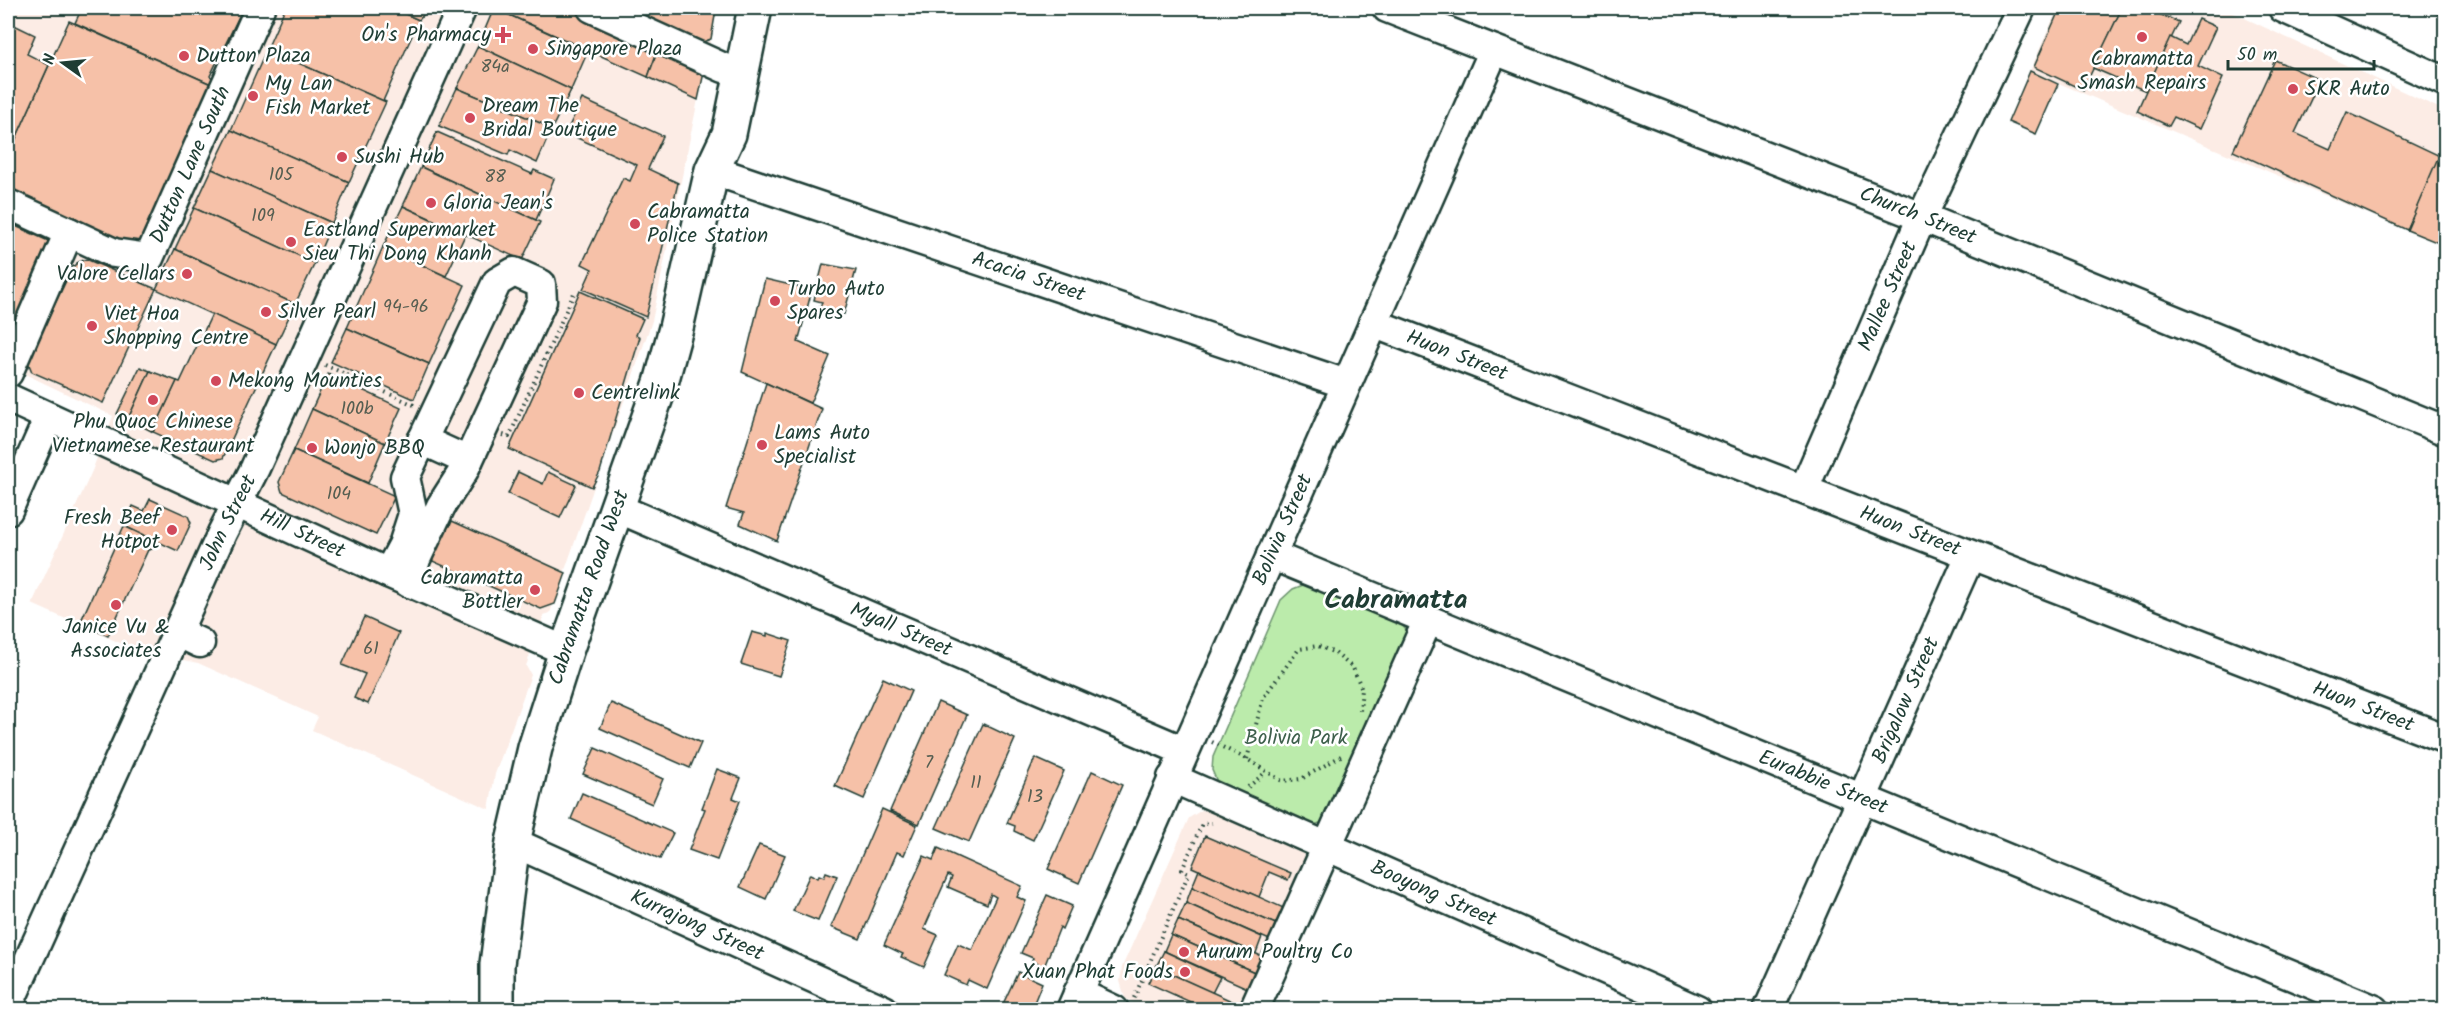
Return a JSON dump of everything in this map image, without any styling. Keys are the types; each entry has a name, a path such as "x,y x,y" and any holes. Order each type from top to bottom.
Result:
{"main road":[{"name":"Cabramatta Road West","path":"712,170 709,138 736,8"},
{"name":"Cabramatta Road West","path":"497,1010 498,964 513,842 535,748 566,651 662,383 712,170 726,142 755,8"}],"street":[{"name":"Dutton Lane South","path":"69,232 114,253 149,258 260,8"},
{"name":"John Street","path":"8,1006 189,638 236,504 255,468 462,8"},
{"path":"592,8 724,68"},
{"name":"Church Street","path":"1387,8 1922,217 2445,431"},
{"name":"Mallee Street","path":"1804,489 1922,217 2022,8"},
{"path":"2283,8 2445,82"},
{"name":"Bolivia Street","path":"1074,1001 1494,50"},
{"name":"Acacia Street","path":"712,170 1346,384"},
{"path":"8,204 69,232 8,373"},
{"path":"514,272 541,284 542,301 468,461 441,506 416,559 398,578 403,545 413,514 405,477 497,282 514,272"},
{"name":"Huon Street","path":"1373,323 2445,739"},
{"name":"Hill Street","path":"8,398 398,578 566,651"},
{"path":"8,510 49,417"},
{"path":"422,440 468,461"},
{"name":"Myall Street","path":"617,508 1188,742"},
{"name":"Eurabbie Street","path":"1271,555 2375,1010"},
{"name":"Brigalow Street","path":"1768,1010 1970,556"},
{"path":"1254,1010 1428,620"},
{"name":"Booyong Street","path":"1172,778 1697,1010"},
{"name":"Kurrajong Street","path":"513,842 884,1010"},
{"path":"1074,1001 1124,1004"}],"path":[{"path":"322,363 414,405"},
{"path":"1247,759 1263,698 1299,649 1318,646 1335,653 1353,668 1362,689 1357,720"},
{"path":"1188,742 1247,759 1282,781 1301,779 1343,754"},
{"path":"1124,1004 1190,873 1182,870 1202,824 1216,822"}],"shaded area":[{"path":"8,8 717,8 652,321 550,613 544,615 526,666 531,675 495,774 489,809 312,730 318,717 198,663 136,650 32,604 92,471 113,416 8,366"},
{"path":"2058,8 2223,8 2445,111 2445,246 2030,71"},
{"path":"1202,810 1210,811 1299,850 1308,859 1250,1009 1145,1009 1125,998 1120,981 1122,967 1189,818"}],"green space":[{"name":"Bolivia Park","path":"1308,583 1398,621 1408,632 1323,822 1311,826 1218,784 1212,770 1213,757 1281,600 1293,589"}],"building":[{"name":"Dutton Plaza","path":"82,8 243,8 210,76 213,78 211,84 75,23"},
{"path":"285,8 392,8 419,20 383,101 267,49"},
{"path":"392,8 429,8 419,20"},
{"name":"Singapore Plaza","path":"494,8 588,51 571,90 478,46"},
{"path":"494,8 581,8 660,44 648,77"},
{"path":"628,8 710,8 716,10 711,39 700,43"},
{"path":"2060,8 2122,8 2083,90 2034,67"},
{"path":"2122,8 2144,8 2179,22 2146,91 2093,68"},
{"path":"2198,19 2216,27 2198,66 2223,78 2200,129 2174,117 2169,126 2137,111 2170,37 2186,45"},
{"path":"69,21 211,84 140,248 8,189 8,156"},
{"path":"8,22 35,35 27,54 49,65 8,156"},
{"path":"660,44 705,68 698,100 648,77"},
{"path":"478,46 571,90 552,128 457,88"},
{"path":"267,49 386,102 349,182 231,130"},
{"path":"2275,60 2320,80 2295,133 2330,149 2347,112 2440,156 2407,230 2233,151"},
{"path":"2030,71 2058,84 2036,134 2008,122"},
{"path":"457,88 552,128 537,163 510,150 508,155 439,126"},
{"name":"Cabramatta Police Station","path":"582,99 663,136 648,169 678,183 646,317 583,289 592,269 582,264 623,178 630,181 637,165 566,133"},
{"path":"231,130 349,182 332,223 212,169"},
{"path":"437,132 532,174 534,170 554,179 536,220 421,167"},
{"path":"2437,160 2446,164 2446,246 2407,230"},
{"path":"421,167 540,222 522,260 403,206"},
{"path":"212,169 332,223 315,263 194,208"},
{"path":"403,206 465,235 446,276 383,247"},
{"path":"194,208 315,263 295,304 175,249"},
{"path":"11,224 55,244 8,350 8,231"},
{"path":"383,247 465,285 429,364 347,328"},
{"path":"175,249 295,304 276,344 156,289"},
{"name":"Viet Hoa Shopping Centre","path":"86,259 156,289 103,403 32,372 28,362 72,268"},
{"path":"823,264 856,270 844,314 820,307 822,302 814,300"},
{"path":"765,279 812,290 798,342 830,356 810,403 742,372"},
{"name":"Centrelink","path":"580,291 643,319 636,335 640,337 600,472 592,487 509,449"},
{"path":"212,314 276,344 223,458 215,460 153,432"},
{"path":"347,328 429,364 414,399 331,362"},
{"path":"140,367 150,371 128,419 117,414"},
{"name":"Phu Quoc Chinese Vietnamese Restaurant","path":"150,371 177,381 153,432 128,419"},
{"path":"328,374 401,408 385,443 312,409"},
{"path":"766,383 822,409 777,541 740,524 744,513 726,508"},
{"path":"312,409 385,443 368,483 294,450"},
{"path":"294,450 395,496 376,535 282,492 279,482"},
{"path":"518,472 543,484 548,472 576,485 560,518 508,494"},
{"path":"150,499 188,516 191,523 178,551 124,526 133,506 144,511"},
{"path":"452,521 566,573 555,604 541,609 428,559 447,525 450,526"},
{"path":"124,526 153,540 155,544 152,549 148,550 108,636 80,623"},
{"path":"364,617 399,633 368,704 354,698 365,674 342,665"},
{"path":"752,632 767,636 767,633 791,641 779,676 741,664"},
{"path":"883,678 911,691 864,799 835,786"},
{"path":"938,702 967,715 919,824 890,811"},
{"path":"611,703 701,743 690,768 600,728"},
{"path":"983,724 1015,739 969,842 936,828"},
{"path":"595,748 663,779 652,804 583,774"},
{"path":"1035,758 1064,771 1033,840 1014,831 1015,826 1007,823"},
{"path":"717,769 741,778 733,798 740,801 717,860 689,850"},
{"path":"1092,771 1122,785 1079,883 1048,869"},
{"path":"582,793 673,833 660,859 571,819"},
{"path":"882,809 917,825 904,855 897,852 860,939 831,927"},
{"path":"1205,836 1291,873 1288,880 1269,872 1259,897 1192,867"},
{"path":"759,845 785,855 766,899 740,887"},
{"path":"938,848 1022,886 1017,897 1026,901 987,989 968,980 966,985 944,975 958,944 972,950 996,897 991,894 987,904 948,887 952,877 948,875 924,929 938,935 924,967 901,957 903,954 884,945 924,856 933,860"},
{"path":"1199,870 1288,910 1280,926 1192,887"},
{"path":"826,872 837,876 818,921 793,911 810,874 818,878 819,875 824,877"},
{"path":"1192,887 1280,926 1274,942 1186,903"},
{"path":"1047,895 1072,906 1062,929 1060,927 1044,967 1032,961 1033,958 1021,953"},
{"path":"1186,903 1262,937 1256,953 1178,920"},
{"path":"1178,920 1268,959 1261,975 1171,935"},
{"path":"1171,935 1261,975 1254,991 1164,951"},
{"path":"1164,951 1220,977 1212,993 1156,967"},
{"path":"1156,967 1245,1007 1244,1010 1208,1010 1148,983"},
{"path":"1018,972 1042,983 1031,1010 1015,1010 1003,1004"}],"railway":[{"path":"2427,8 2446,16"}],"place":[{"name":"On's Pharmacy","path":"503,35"},
{"name":"Cabramatta Smash Repairs","path":"2142,37"},
{"name":"Singapore Plaza","path":"533,49"},
{"name":"Dutton Plaza","path":"184,56"},
{"name":"SKR Auto","path":"2293,89"},
{"name":"My Lan Fish Market","path":"253,96"},
{"name":"Dream The Bridal Boutique","path":"470,118"},
{"name":"Sushi Hub","path":"342,157"},
{"name":"Gloria Jean's","path":"431,203"},
{"name":"Cabramatta Police Station","path":"635,224"},
{"name":"Eastland Supermarket Sieu Thi Dong Khanh","path":"291,242"},
{"name":"Valore Cellars","path":"187,274"},
{"name":"Turbo Auto Spares","path":"775,301"},
{"name":"Silver Pearl","path":"266,312"},
{"name":"Viet Hoa Shopping Centre","path":"92,326"},
{"name":"Mekong Mounties","path":"216,381"},
{"name":"Centrelink","path":"579,393"},
{"name":"Phu Quoc Chinese Vietnamese Restaurant","path":"153,400"},
{"name":"Lams Auto Specialist","path":"762,445"},
{"name":"Wonjo BBQ","path":"312,448"},
{"name":"Fresh Beef Hotpot","path":"172,530"},
{"name":"Cabramatta Bottler","path":"535,590"},
{"name":"Janice Vu & Associates","path":"116,605"},
{"name":"Aurum Poultry Co","path":"1184,952"},
{"name":"Xuan Phat Foods","path":"1185,972"}],"district":[{"name":"Cabramatta","path":"1396,600"}]}
